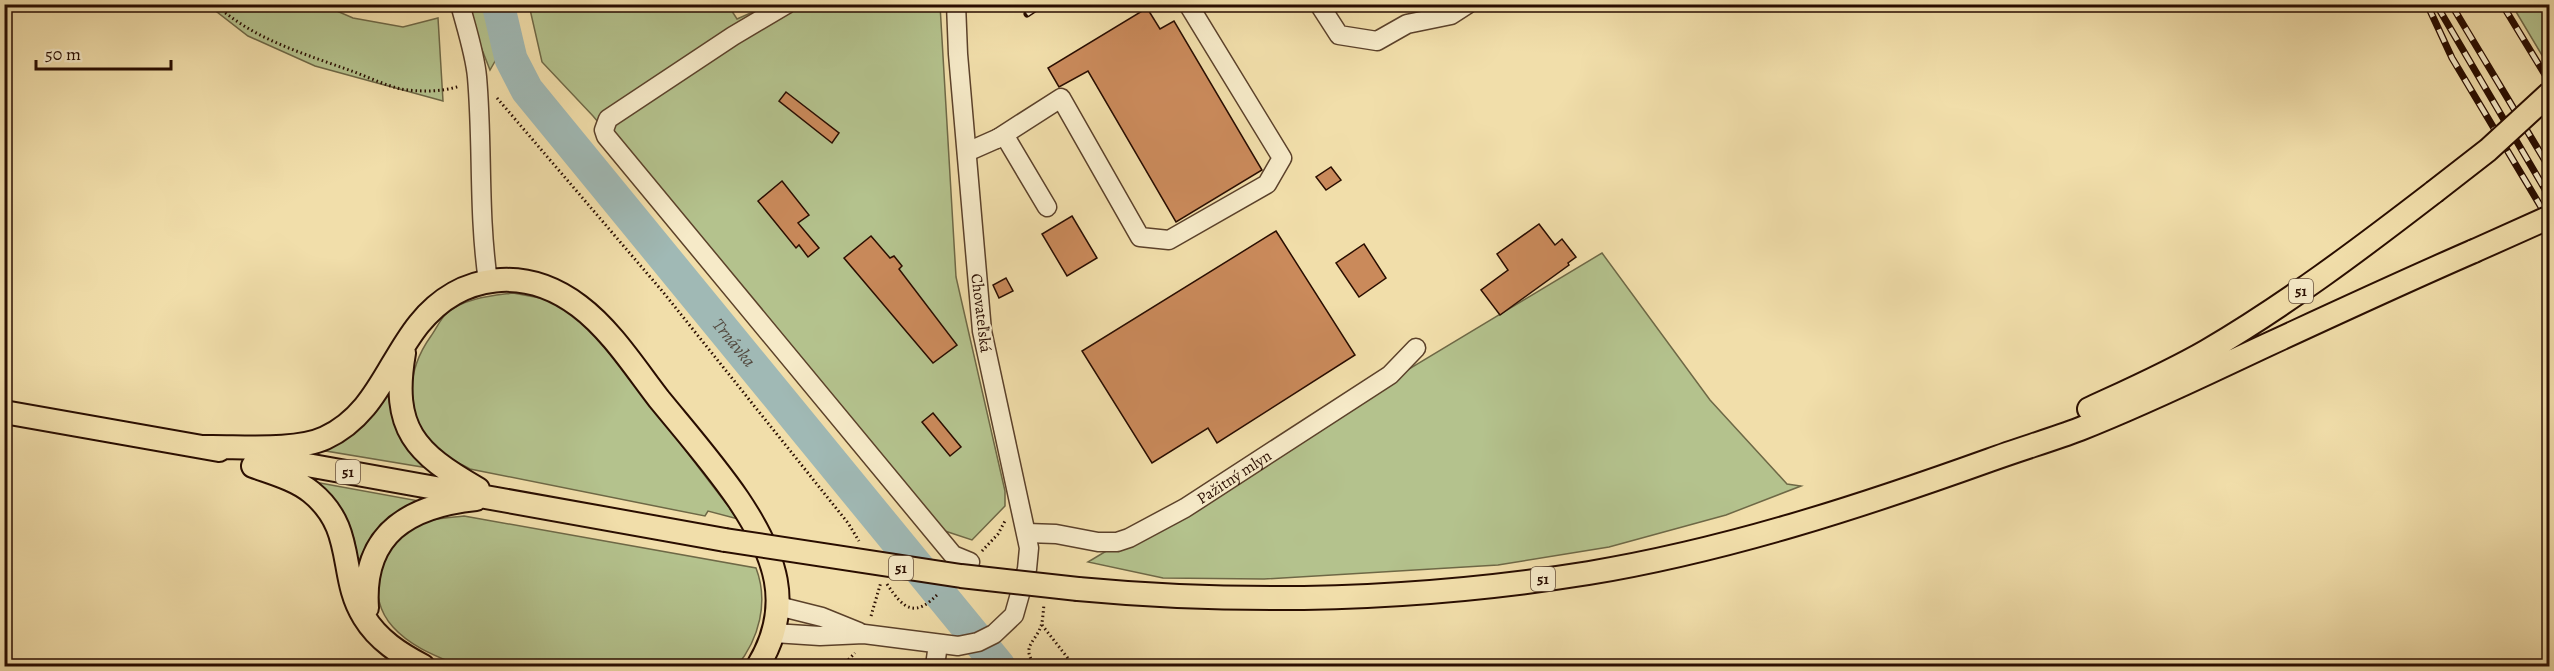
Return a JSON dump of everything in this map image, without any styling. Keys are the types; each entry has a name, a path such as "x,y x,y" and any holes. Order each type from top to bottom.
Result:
{"main road":[{"name":"51","path":"1993,459 2204,352 2293,297 2488,150 2550,93"},
{"name":"51","path":"4,412 725,540 961,576 1078,589 1218,598 1312,598 1449,590 1589,573 1679,555 1828,516 2080,429 2550,217"},
{"path":"204,447 296,445 324,438 343,428 365,408 418,324 446,298 460,289 488,281 517,279 548,287 580,306 609,336 728,485 753,522 773,562 778,582 778,606 774,633 758,666"},
{"path":"406,341 400,394 409,431 433,461 492,497"},
{"path":"204,447 296,483 321,501 335,521 343,539 352,588 363,616 379,636 400,654 423,666"},
{"path":"370,625 367,579 370,563 383,539 396,526 428,510 458,501 492,497"}],"street":[{"path":"460,4 477,74 479,168 484,254 488,281"},
{"path":"787,4 733,36 608,119 604,130 606,136 953,555 970,562"},
{"name":"Chovateľská","path":"938,644 958,646 986,639 1003,627 1014,615 1027,569 1027,534 982,331 958,54 956,4"},
{"path":"967,152 997,139 1061,98 1140,237 1169,240 1267,184 1282,158 1188,4"},
{"path":"1319,4 1339,35 1377,41 1407,24 1451,15 1468,4"},
{"path":"958,54 976,51"},
{"path":"997,139 1006,138 1047,207"},
{"name":"Pažitný mlyn","path":"1027,534 1056,534 1098,542 1117,542 1129,538 1185,508 1390,375 1416,348"},
{"path":"778,606 822,617 864,633"},
{"path":"774,633 820,636 864,633 938,644 934,666"}],"path":[{"path":"215,4 226,15 268,40 400,89 428,91 450,89 468,82 477,74 670,301 848,523 865,550"},
{"path":"970,562 998,534 1005,516"},
{"path":"842,666 853,657 864,633 883,577 898,600 910,609 918,609 933,600"},
{"path":"1042,625 1074,666"},
{"path":"1028,648 1030,660 1036,666"}],"green space":[{"path":"208,5 323,5 353,18 403,27 438,18 443,101 315,66 248,36"},
{"path":"468,5 486,5 498,56 490,70 472,24"},
{"path":"529,5 728,5 737,19 769,5 940,5 956,277 1005,491 1005,506 972,540 942,530 593,116 542,62"},
{"path":"2512,5 2549,5 2549,67"},
{"path":"1602,253 1710,400 1787,484 1801,486 1726,515 1609,547 1498,565 1264,579 1163,578 1088,562"},
{"path":"513,293 551,300 586,325 631,379 738,519 708,511 705,516 470,469 448,457 431,443 415,414 412,399 412,383 422,351 443,318 454,308 478,298"},
{"path":"390,387 428,468 320,450 369,418"},
{"path":"318,483 419,501 400,510 381,524 368,542 358,563 354,539 348,523 335,502"},
{"path":"464,516 756,568 762,594 762,607 751,644 737,666 460,666 433,655 400,634 384,615 377,588 379,574 390,548 411,528 430,520"}],"building":[{"path":"1147,8 1160,29 1174,21 1262,170 1176,222 1088,71 1059,87 1048,68"},
{"path":"786,92 839,133 832,143 779,101"},
{"path":"1331,167 1341,180 1326,190 1316,177"},
{"path":"782,181 809,215 798,223 819,248 808,257 799,245 796,248 758,201"},
{"path":"1072,216 1097,258 1067,276 1042,234"},
{"path":"1539,224 1555,245 1562,239 1576,257 1568,263 1569,265 1500,315 1481,290 1508,270 1497,254"},
{"path":"1276,231 1355,355 1217,443 1208,428 1152,463 1082,351"},
{"path":"871,236 890,258 894,256 902,266 899,269 957,345 933,363 844,258"},
{"path":"1364,244 1386,278 1359,297 1336,263"},
{"path":"1006,278 1013,291 999,298 993,285"},
{"path":"933,413 961,447 950,456 922,422"}],"waterway":[{"name":"Trnávka","path":"498,4 511,59 527,90 999,666"}],"railway":[{"path":"1027,14 1042,4"},
{"path":"2427,4 2452,58 2550,222"},
{"path":"2436,4 2550,198"},
{"path":"2451,4 2550,169"},
{"path":"2502,4 2550,83"}]}
